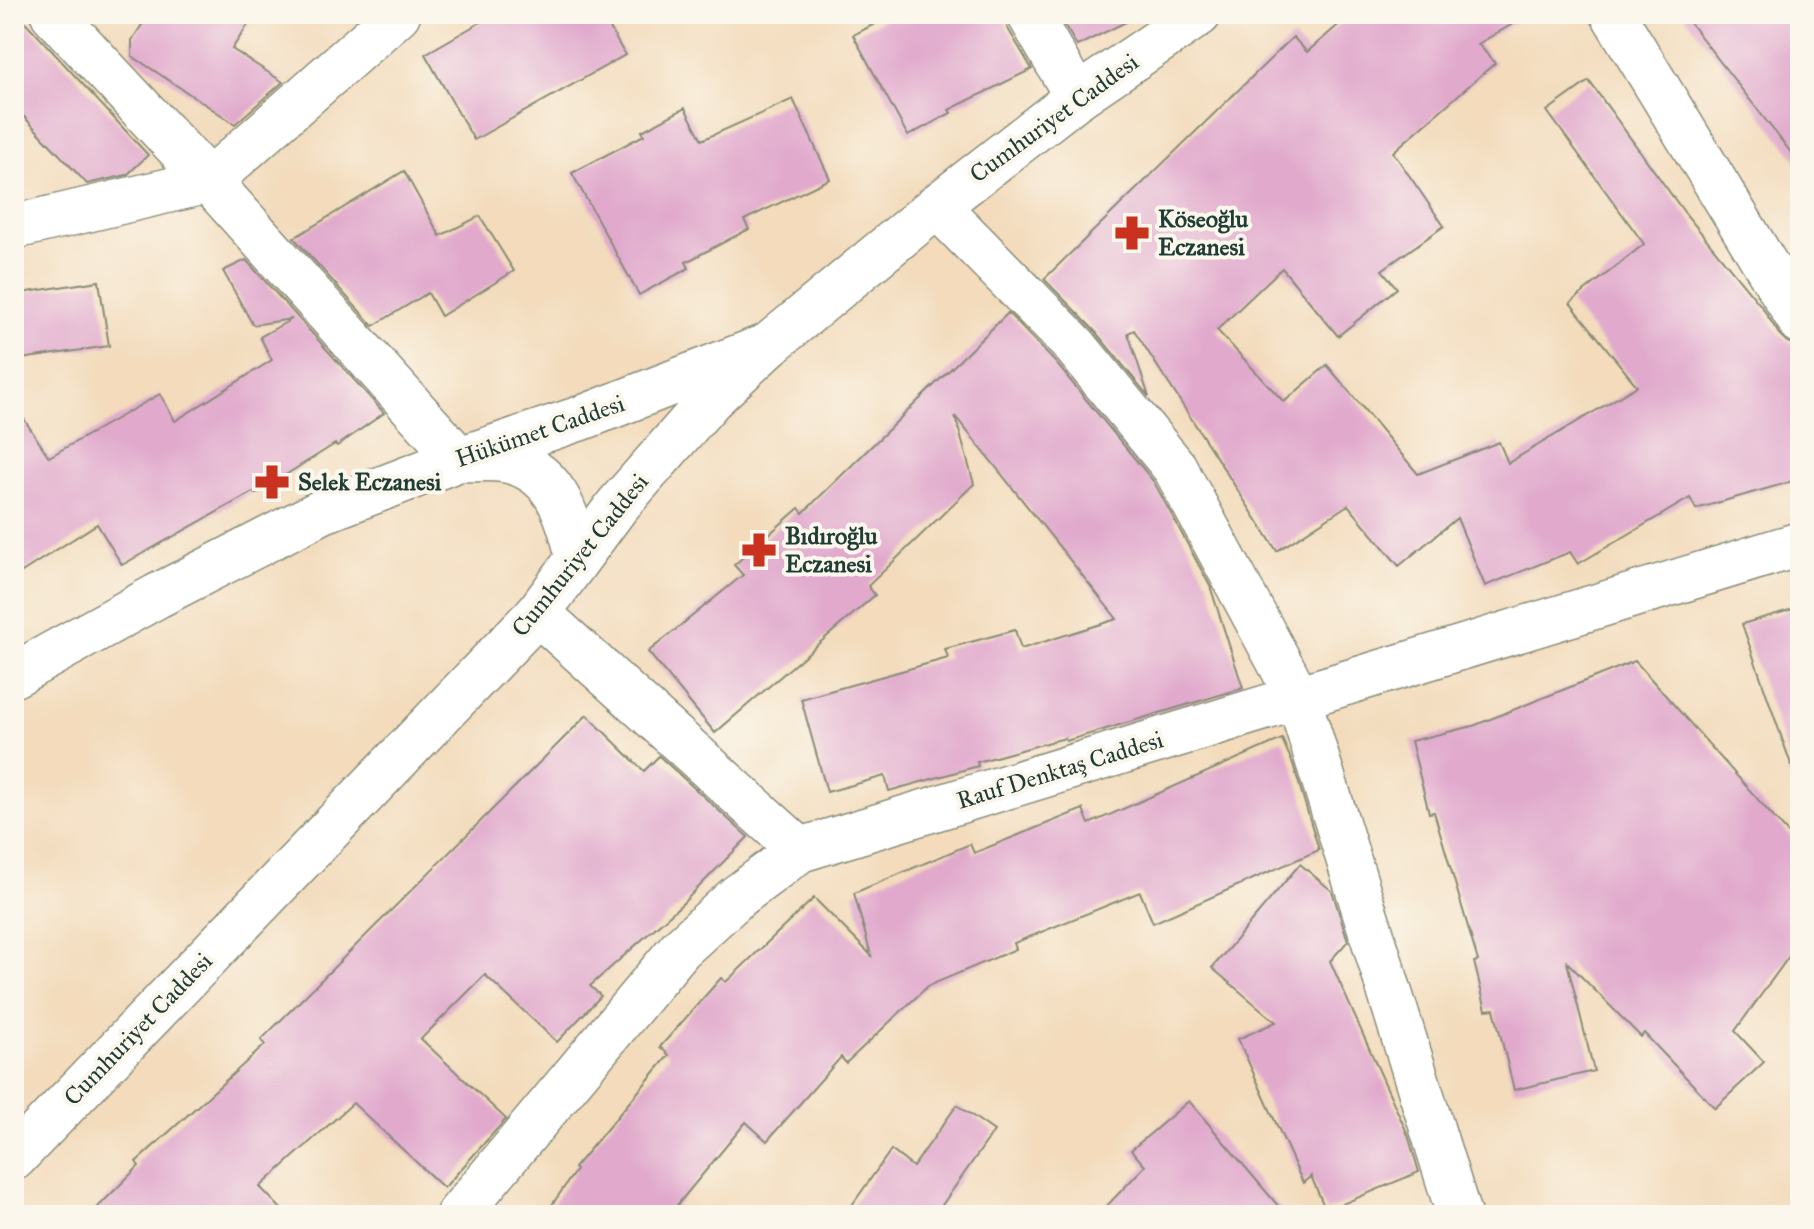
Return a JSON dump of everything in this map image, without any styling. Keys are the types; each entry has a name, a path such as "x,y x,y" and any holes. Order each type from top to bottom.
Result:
{"street":[{"path":"53,14 209,181 459,459 504,460 535,472 555,492 569,522 578,557"},
{"path":"14,227 209,181 398,14"},
{"path":"1029,14 1077,97"},
{"name":"Cumhuriyet Caddesi","path":"14,1158 538,613 617,506 710,400 770,344 937,206 1077,97 1199,14"},
{"path":"1613,14 1800,321"},
{"path":"937,206 1075,346 1175,468 1298,697 1459,1215"},
{"name":"Hükümet Caddesi","path":"14,675 157,596 323,511 459,459 587,416 770,344"},
{"name":"Rauf Denktaş Caddesi","path":"458,1215 680,949 737,897 800,850 1800,544"},
{"path":"538,613 800,850"}],"building":[{"path":"14,14 18,14 148,155 127,175 87,184 14,106"},
{"path":"149,14 255,14 232,49 283,82 235,124 132,56 132,40"},
{"path":"495,14 602,14 625,55 474,140 425,54"},
{"path":"894,14 1004,14 1007,27 1032,69 949,110 951,113 908,136 853,35"},
{"path":"1058,14 1142,14 1077,46"},
{"path":"1351,14 1530,14 1478,44 1495,63 1393,152 1444,226 1382,270 1397,288 1338,336 1282,268 1217,330 1284,402 1327,365 1418,474 1499,442 1508,463 1637,386 1570,303 1644,244 1547,111 1589,81 1684,212 1762,307 1779,334 1800,351 1800,479 1696,509 1690,498 1578,564 1570,552 1485,586 1457,518 1399,566 1348,505 1277,551 1134,330 1128,333 1149,397 1094,330 1044,279 1293,37 1307,52"},
{"path":"1683,14 1800,14 1800,164 1764,118"},
{"path":"793,99 830,179 744,220 749,229 686,262 689,268 639,295 572,173 644,135 642,131 685,108 702,140"},
{"path":"404,171 440,236 480,216 514,271 441,316 428,293 373,326 294,238"},
{"path":"246,260 384,413 337,446 335,444 255,494 253,492 122,565 97,524 14,577 14,404 49,457 160,394 175,421 272,360 260,337 292,319 253,325 223,271"},
{"path":"99,281 109,346 14,360 14,294"},
{"path":"1008,313 1056,363 1154,482 1210,586 1243,688 1066,741 1065,738 977,762 978,766 889,791 885,776 827,792 801,699 948,658 945,649 1015,630 1021,649 1117,619 955,416 974,484 868,586 875,595 715,733 648,652 743,575 734,565 799,508 803,513"},
{"path":"1800,607 1800,772 1794,773 1742,624"},
{"path":"1635,661 1800,847 1800,941 1735,1031 1764,1062 1715,1108 1644,1033 1641,1037 1567,962 1594,1071 1514,1090 1494,1009 1486,1010 1474,962 1478,961 1434,812 1429,813 1411,741 1473,726"},
{"path":"587,715 644,771 659,756 748,837 683,903 590,986 601,996 557,1042 485,975 421,1039 506,1119 444,1188 353,1103 260,1187 287,1215 90,1215 139,1166 136,1162 265,1045 261,1040"},
{"path":"1282,739 1293,764 1319,850 1153,923 1140,892 1014,943 1016,949 928,986 846,1063 841,1057 767,1141 746,1122 669,1215 545,1215 576,1170 574,1168 669,1055 660,1047 721,978 726,982 814,898 871,955 854,893 970,844 974,853 1083,809 1089,824"},
{"path":"1300,864 1332,891 1348,941 1330,961 1408,1135 1419,1172 1326,1211 1311,1176 1303,1183 1238,1039 1276,1022 1212,968"},
{"path":"1189,1101 1286,1215 1098,1215 1145,1166 1131,1150"},
{"path":"957,1105 994,1131 935,1215 845,1215 891,1150 913,1167"}],"place":[{"name":"Köseoğlu Eczanesi","path":"1132,233"},
{"name":"Selek Eczanesi","path":"272,482"},
{"name":"Bıdıroğlu Eczanesi","path":"759,550"}]}
